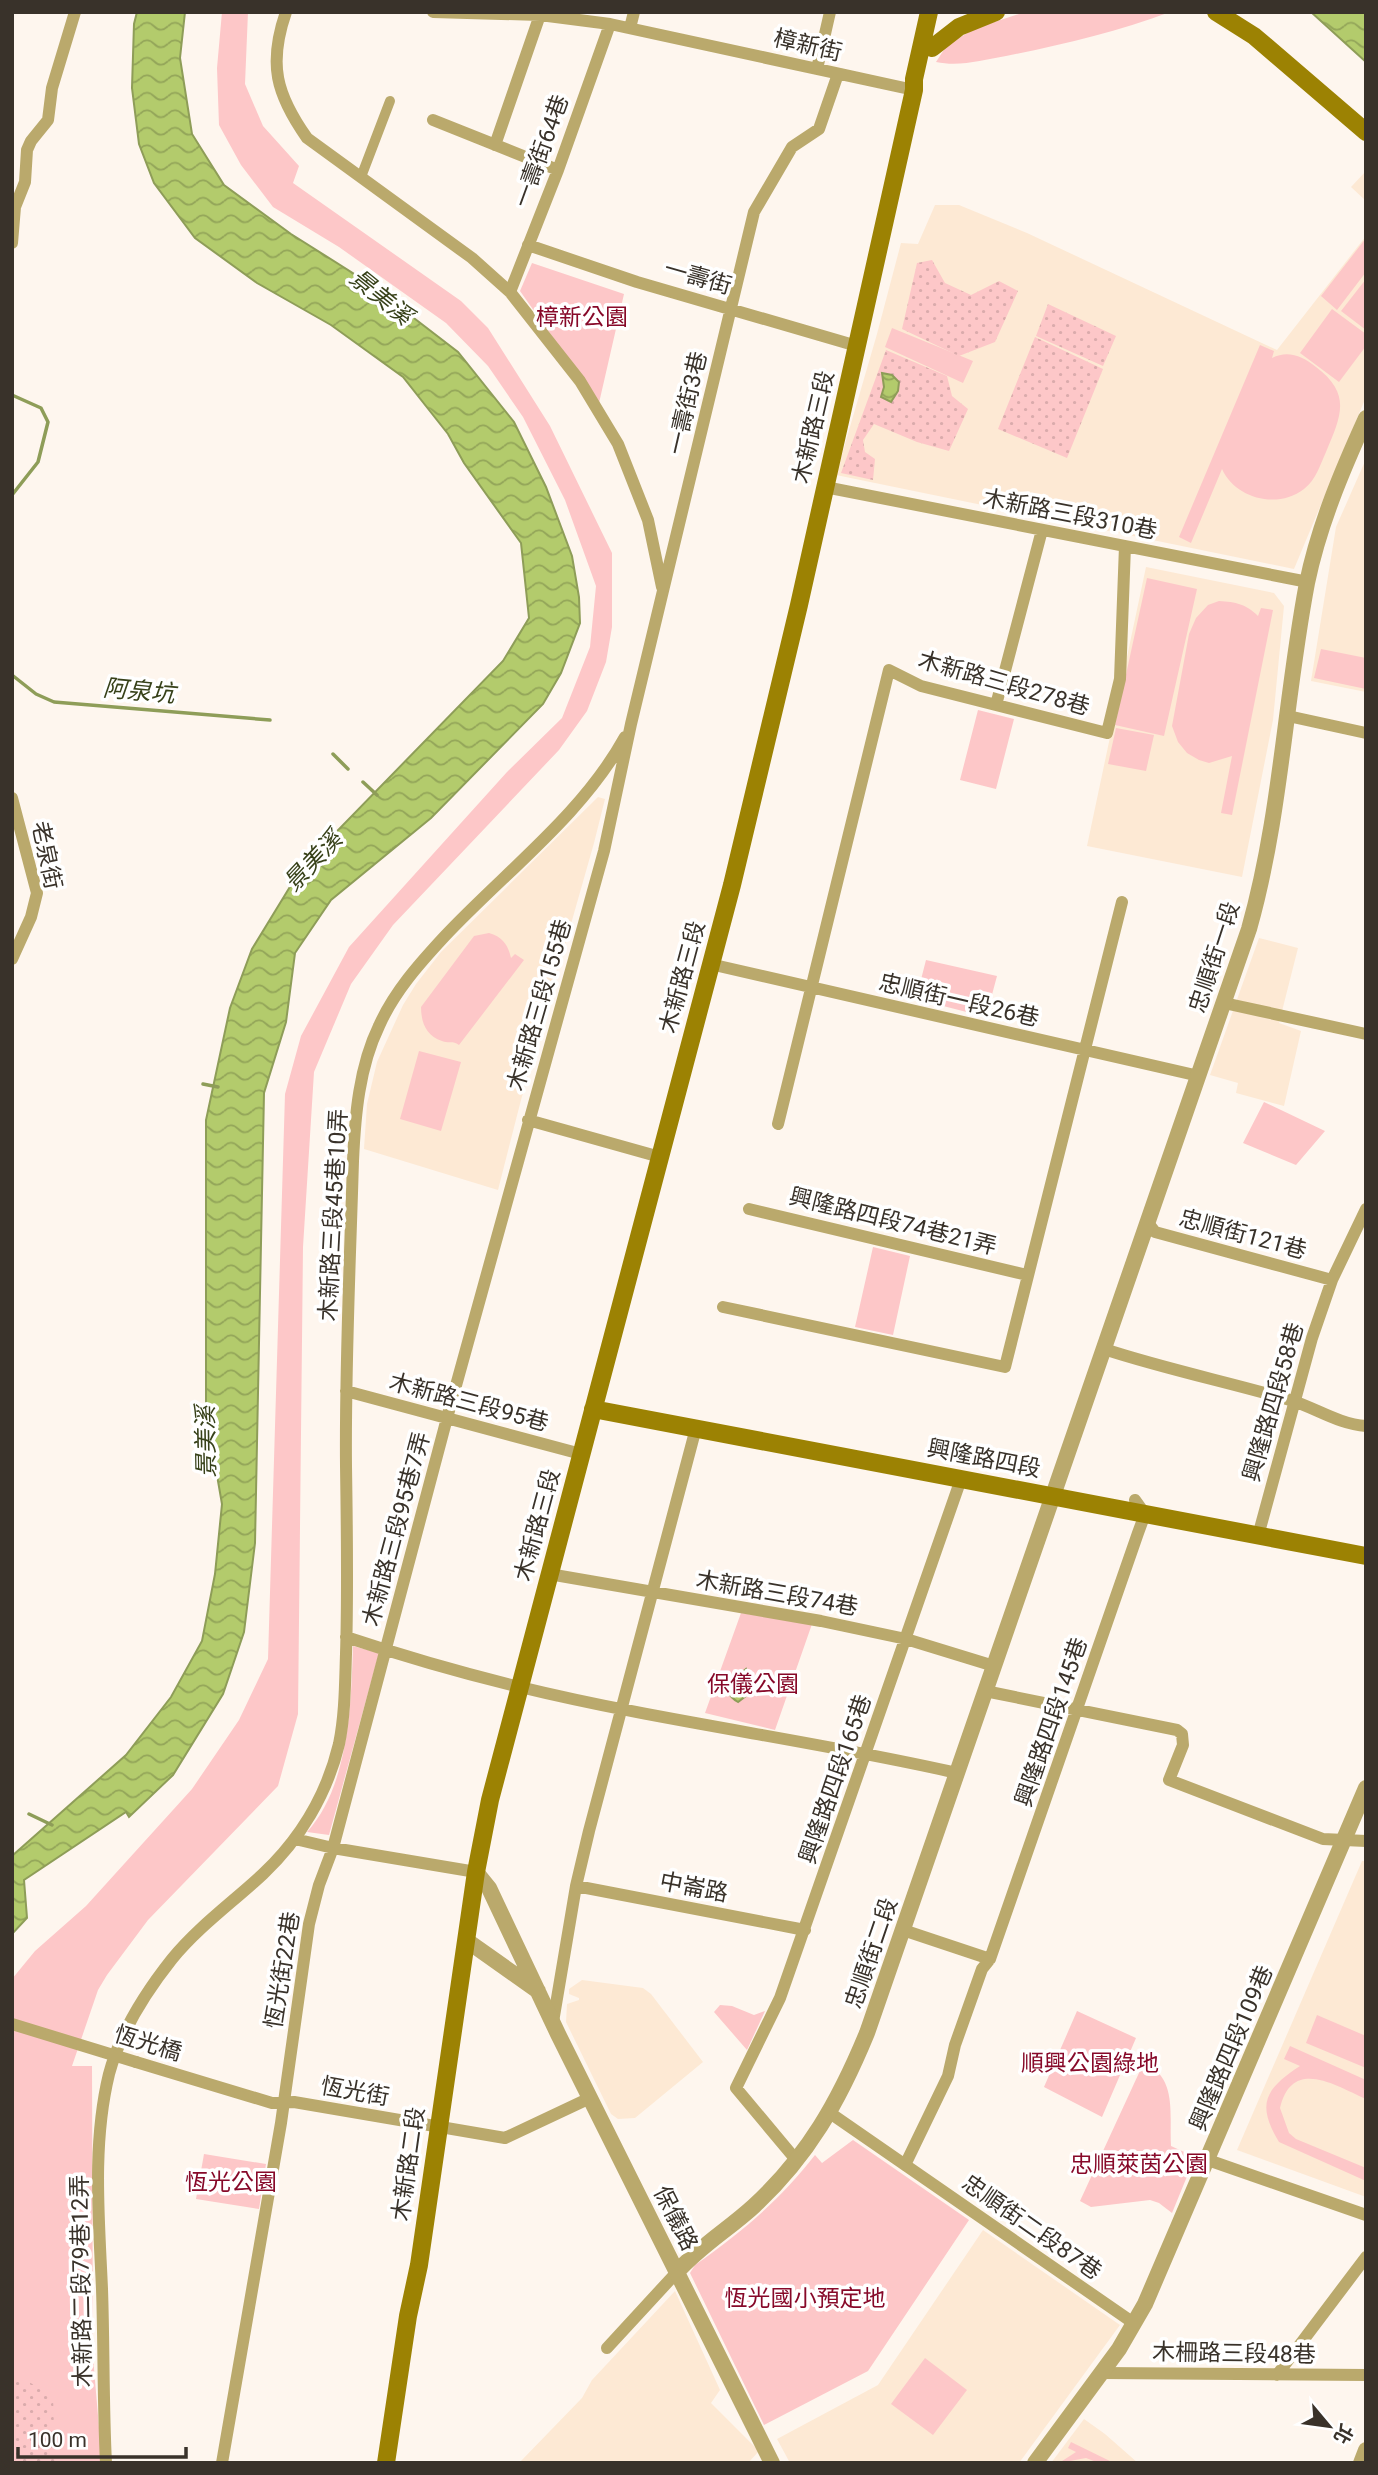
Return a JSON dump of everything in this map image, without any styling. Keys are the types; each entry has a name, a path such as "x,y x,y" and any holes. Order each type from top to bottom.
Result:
{"main road":[{"name":"木新路三段","path":"476,1872 489,1800 750,807 857,346 929,12"},
{"name":"木新路三段","path":"914,90 923,80 942,12"},
{"path":"932,48 959,27 996,12"},
{"path":"1216,12 1254,36 1366,132"},
{"name":"興隆路四段","path":"594,1403 696,1428 961,1479 1054,1491"},
{"name":"興隆路四段","path":"594,1403 1259,1530 1366,1556"},
{"name":"興隆路四段","path":"1259,1530 1366,1544"},
{"name":"木新路二段","path":"386,2463 408,2316 419,2265 476,1872"}],"street":[{"path":"12,243 14,207 25,182 27,150 48,120 52,88 75,12"},
{"path":"286,12 278,37 275,64 280,91 292,116 307,138 472,258 510,292 580,381 618,444 648,520 662,597"},
{"path":"433,12 541,14 495,145"},
{"path":"630,28 634,12"},
{"path":"817,69 830,12"},
{"name":"木新路三段","path":"914,90 906,75 920,12"},
{"name":"樟新街","path":"541,14 630,28 914,90"},
{"name":"一壽街64巷","path":"510,292 558,170 610,24"},
{"name":"一壽街3巷","path":"633,720 754,212 792,147 819,129 838,74"},
{"path":"361,177 390,101"},
{"path":"433,120 558,170"},
{"name":"一壽街","path":"528,246 637,282 857,346"},
{"name":"忠順街一段","path":"1054,1491 1249,929 1274,821 1308,582 1330,503 1366,418"},
{"name":"木新路三段310巷","path":"825,487 1308,582"},
{"path":"996,705 1042,530"},
{"name":"木新路三段278巷","path":"811,988 890,670 921,686 1107,733 1120,679 1125,547"},
{"path":"1288,716 1366,733"},
{"name":"木新路三段155巷","path":"633,720 604,851 528,1120 660,1157"},
{"name":"木新路三段45巷10弄","path":"295,1839 315,1808 338,1746 343,1713 346,1637 346,1391 354,1129 365,1060 393,999 418,965 596,781 633,720"},
{"name":"老泉街","path":"12,798 37,893 31,917 12,959"},
{"path":"723,1307 1005,1367 1122,902"},
{"name":"忠順街一段26巷","path":"710,964 1199,1076"},
{"path":"778,1124 811,988"},
{"path":"1224,1003 1366,1034"},
{"name":"木新路三段95巷7弄","path":"333,1848 528,1120"},
{"name":"興隆路四段74巷21弄","path":"749,1209 1027,1275"},
{"name":"興隆路四段58巷","path":"1259,1530 1294,1401 1332,1280 1366,1209"},
{"name":"忠順街121巷","path":"1148,1223 1155,1232 1332,1280"},
{"path":"1104,1349 1294,1401 1341,1422 1366,1426"},
{"name":"木新路三段95巷","path":"346,1391 581,1454"},
{"path":"553,2022 576,1886 620,1708 696,1428"},
{"name":"興隆路四段165巷","path":"797,2161 736,2088 780,1998 961,1479"},
{"name":"忠順街二段","path":"607,2348 694,2253 753,2208 797,2161 830,2113 867,2033 1054,1491"},
{"name":"興隆路四段145巷","path":"905,2165 948,2076 955,2045 982,1969 990,1959 1077,1709 1140,1507"},
{"name":"木新路三段74巷","path":"549,1574 906,1639 994,1666"},
{"path":"346,1637 519,1687 866,1752 957,1773"},
{"path":"985,1691 1168,1727 1182,1734 1183,1745 1169,1780 1323,1839 1366,1841"},
{"name":"興隆路四段109巷","path":"1035,2463 1135,2324 1157,2279 1366,1788"},
{"path":"295,1839 476,1872"},
{"name":"木新路二段79巷12弄","path":"106,2463 99,2193 105,2098 110,2073 120,2043 147,1994 173,1958 196,1933 266,1871 295,1839"},
{"name":"恆光街22巷","path":"222,2463 253,2286 278,2103 309,1924 319,1885 333,1848"},
{"name":"保儀路","path":"476,1872 489,1888 590,2098 772,2463"},
{"name":"中崙路","path":"576,1886 805,1930"},
{"path":"903,1930 990,1959"},
{"path":"466,1940 540,1993"},
{"name":"恆光橋","path":"12,2024 278,2103"},
{"name":"恆光街","path":"278,2103 505,2138 590,2098"},
{"name":"忠順街二段87巷","path":"830,2113 1135,2324"},
{"path":"1208,2160 1366,2215"},
{"path":"1277,2375 1366,2257"},
{"name":"木柵路三段48巷","path":"1102,2373 1366,2375"},
{"path":"1361,2463 1366,2450"}],"shaded area":[{"path":"1366,171 1366,201 1351,187"},
{"path":"935,205 959,205 1027,233 1277,350 1366,236 1366,397 1294,569 836,475 901,243 918,244"},
{"path":"1366,459 1366,692 1311,681 1336,527"},
{"path":"1146,567 1274,593 1284,606 1273,720 1242,877 1087,846"},
{"path":"598,797 605,799 594,843 498,1190 364,1149 367,1104 377,1062 403,1005 416,984 441,952"},
{"path":"1259,938 1298,948 1279,1023 1301,1031 1284,1106 1236,1093 1238,1083 1210,1075"},
{"path":"1362,1861 1366,1861 1366,2197 1237,2150"},
{"path":"582,1980 643,1988 651,1994 703,2062 635,2118 618,2119 611,2114 566,2022 567,2004 579,2000 569,1994 569,1989"},
{"path":"983,2230 1120,2325 1019,2463 790,2463 777,2439 878,2385"},
{"path":"675,2291 720,2390 711,2403 759,2451 748,2463 519,2463 582,2398 592,2380"},
{"path":"1084,2419 1105,2434 1138,2463 1051,2463"}],"green space":[{"path":"222,12 248,12 245,84 263,126 299,166 293,183 461,301 488,328 550,426 612,553 612,627 606,662 587,711 559,750 393,925 351,984 314,1072 303,1247 298,1714 278,1786 148,1920 98,1990 72,2066 92,2066 93,2357 102,2463 12,2463 12,1979 35,1951 86,1906 192,1789 239,1720 268,1659 285,1094 301,1036 349,947 507,772 562,718 590,647 596,586 565,500 523,417 488,366 446,323 339,247 273,207 241,165 219,125 217,68"},
{"path":"1025,12 1170,12 1109,32 1027,52 962,63 936,62 947,45 976,28"},
{"path":"1366,238 1366,272 1337,310 1321,296"},
{"path":"932,260 945,283 971,295 999,281 1018,291 995,342 959,356 902,329 917,263"},
{"name":"樟新公園","path":"532,263 624,294 599,403 520,291"},
{"path":"1366,279 1366,330 1341,311"},
{"path":"1048,304 1116,336 1103,366 1036,336"},
{"path":"1332,309 1366,334 1366,346 1339,382 1300,353"},
{"path":"892,328 973,361 963,383 885,347"},
{"path":"1035,337 1103,369 1067,458 998,429"},
{"path":"1260,345 1274,351 1272,358 1284,354 1300,357 1327,377 1339,396 1336,427 1315,477 1304,489 1293,495 1270,500 1247,494 1228,479 1222,469 1191,543 1179,537"},
{"path":"886,350 947,376 952,396 968,409 949,451 917,442 874,424 863,440 865,452 875,459 873,480 841,473"},
{"path":"1147,578 1197,589 1164,736 1115,725"},
{"path":"1219,601 1240,604 1258,616 1261,608 1273,610 1232,815 1221,813 1232,756 1209,763 1199,760 1187,753 1178,742 1172,726 1189,634 1196,618 1208,605"},
{"path":"1321,649 1366,658 1366,689 1314,678"},
{"path":"978,710 1014,719 996,789 960,780"},
{"path":"1116,728 1154,735 1146,771 1108,764"},
{"path":"489,933 504,942 511,958 515,954 524,960 459,1045 437,1039 426,1028 421,1007 474,936"},
{"path":"926,960 997,976 986,1017 916,999"},
{"path":"419,1051 461,1062 441,1131 400,1119"},
{"path":"1264,1102 1325,1131 1296,1165 1243,1143"},
{"path":"873,1247 910,1256 893,1335 855,1327"},
{"name":"保儀公園","path":"741,1613 812,1624 775,1730 705,1713"},
{"path":"353,1646 379,1653 329,1835 307,1832 332,1792 345,1744"},
{"path":"720,2005 732,2006 754,2015 765,2011 747,2050 714,2012"},
{"name":"順興公園綠地","path":"1077,2011 1136,2038 1102,2117 1044,2087"},
{"path":"1317,2015 1366,2036 1366,2068 1306,2043"},
{"path":"1290,2046 1366,2080 1366,2099 1328,2082 1304,2079 1294,2083 1286,2092 1280,2108 1289,2133 1296,2139 1366,2168 1366,2181 1279,2142 1266,2107 1272,2090 1300,2066 1284,2059"},
{"name":"忠順萊茵公園","path":"1144,2062 1155,2069 1167,2088 1171,2110 1171,2146 1195,2157 1172,2213 1150,2200 1091,2207 1080,2201"},
{"name":"恆光國小預定地","path":"853,2140 969,2220 868,2371 764,2425 690,2273 695,2265 774,2201 815,2155 822,2163"},
{"name":"恆光公園","path":"204,2154 266,2164 259,2209 196,2199"},
{"path":"925,2358 967,2390 933,2435 891,2404"},
{"path":"12,2374 53,2394 55,2463 12,2463"},
{"path":"1071,2442 1114,2463 1099,2463 1086,2458 1059,2463 1076,2452 1068,2448"}],"water":[{"name":"景美溪","path":"137,12 185,12 180,58 192,134 224,185 291,234 367,282 458,352 514,422 546,487 572,556 580,623 561,673 543,704 431,818 331,900 295,953 286,1022 264,1093 255,1543 244,1632 223,1694 173,1775 129,1817 126,1812 24,1880 27,1918 12,1934 12,1856 126,1755 171,1697 202,1641 215,1574 222,1504 206,1412 206,1120 230,1008 252,949 302,867 503,661 529,618 521,543 464,463 448,434 403,377 331,325 257,283 195,238 154,183 139,144 132,88 134,24"},
{"path":"1311,12 1366,12 1366,62"},
{"path":"882,373 892,375 899,382 898,391 891,402 881,397 884,387"},
{"path":"746,1669 754,1690 738,1702 728,1692 728,1677 739,1675"}],"waterway":[{"name":"阿泉坑","path":"12,395 41,408 48,422 38,462 12,495"},
{"name":"阿泉坑","path":"12,675 36,694 54,702 270,720"},
{"name":"阿泉坑","path":"333,754 348,769"},
{"name":"阿泉坑","path":"363,782 377,795"},
{"path":"203,1084 218,1087"},
{"path":"29,1814 52,1825"}]}
